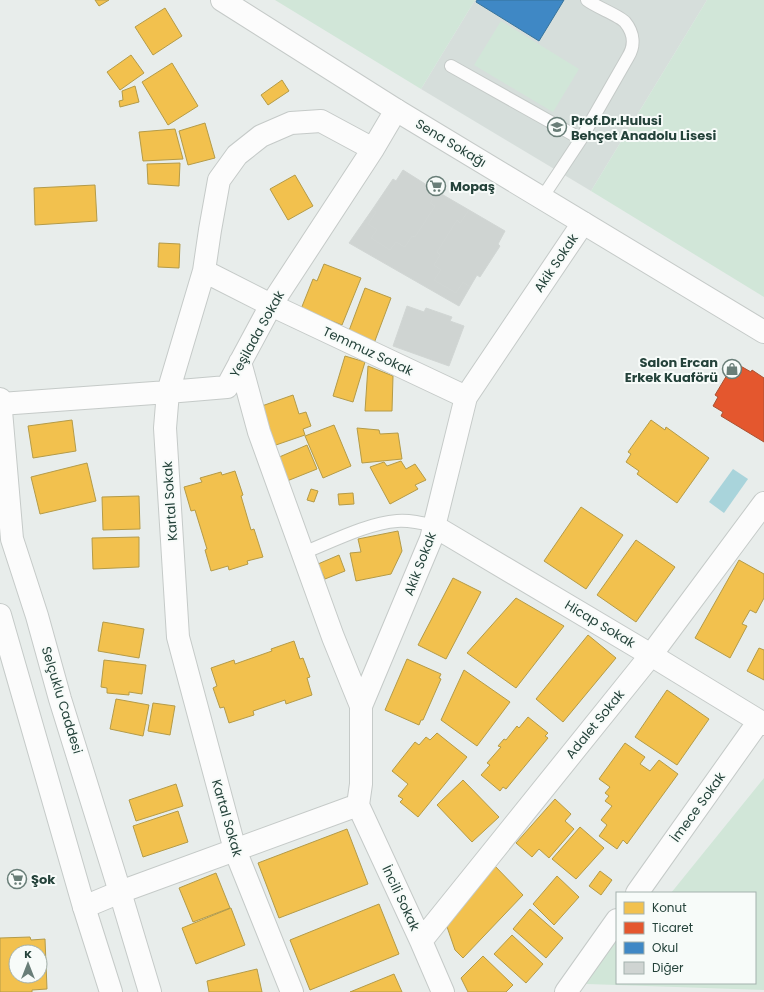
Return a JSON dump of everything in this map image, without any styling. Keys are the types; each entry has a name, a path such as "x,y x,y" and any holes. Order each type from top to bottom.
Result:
{"street":[{"name":"Sena Sokağı","path":"224,0 396,110 764,332"},
{"name":"Yeşilada Sokak","path":"0,404 227,387 271,305 373,149 396,110"},
{"name":"Kartal Sokak","path":"292,992 235,850 178,637 165,428 168,392 204,271 219,180 237,155 261,136 291,123 321,120 373,149"},
{"name":"Akik Sokak","path":"358,805 361,784 361,706 431,539 466,397 583,223"},
{"name":"Temmuz Sokak","path":"204,271 271,305 466,397"},
{"path":"240,362 259,432 333,637 361,706"},
{"name":"Selçuklu Caddesi","path":"0,399 12,539 37,616 60,699 150,992"},
{"name":"Adalet Sokak","path":"421,941 651,655 764,502"},
{"name":"Hicap Sokak","path":"434,526 762,723"},
{"path":"0,615 84,907 111,992"},
{"name":"İmece Sokak","path":"638,892 762,723"},
{"path":"84,907 120,892 358,805"},
{"name":"İncili Sokak","path":"358,805 421,941 442,992"},
{"path":"566,992 616,921"}],"lane":[{"path":"542,198 581,139 628,58 633,44 631,32 625,21 587,0"},
{"path":"451,66 581,139"},
{"path":"303,553 371,526 385,522 411,521 434,526"}],"shaded area":[{"name":"Prof.Dr.Hulusi Behçet Anadolu Lisesi","path":"475,0 707,0 591,191 421,89"}],"green space":[{"path":"275,0 475,0 421,89"},
{"path":"707,0 764,0 764,297 591,191"},
{"path":"501,21 579,69 553,112 474,65"},
{"path":"764,778 764,990 582,983 594,962 616,942 616,984 756,984 756,892 672,892"}],"water":[{"path":"733,469 748,479 724,513 709,502"}],"building: Konut":[{"path":"95,0 109,0 99,6"},
{"path":"165,8 182,36 153,55 135,27"},
{"path":"131,55 144,73 120,90 107,72"},
{"path":"172,63 198,106 168,125 142,82"},
{"path":"282,80 289,91 268,105 261,95"},
{"path":"135,86 139,102 120,107 119,101 123,100 122,91"},
{"path":"205,123 215,158 188,165 179,131"},
{"path":"175,129 183,159 143,161 139,132"},
{"path":"180,163 179,186 148,184 147,164"},
{"path":"295,175 313,206 288,220 270,189"},
{"path":"95,185 97,221 35,225 34,188"},
{"path":"159,243 180,244 179,268 158,267"},
{"path":"324,264 361,278 342,325 301,309 313,279 317,281"},
{"path":"365,288 391,298 373,346 347,336"},
{"path":"345,356 365,362 353,402 333,396"},
{"path":"368,366 393,376 392,411 365,411"},
{"path":"293,395 299,414 306,412 311,426 303,429 305,435 273,446 259,407"},
{"path":"72,420 76,451 33,458 28,426"},
{"path":"651,420 665,430 666,427 709,458 677,503 637,474 639,471 626,462 631,454 628,452"},
{"path":"334,425 351,466 323,478 305,436"},
{"path":"357,428 379,430 380,434 398,433 402,459 362,463"},
{"path":"307,445 317,469 287,481 277,458"},
{"path":"401,461 406,469 415,464 426,480 415,485 418,489 390,504 370,467 384,462 387,466"},
{"path":"87,463 96,501 40,514 31,477"},
{"path":"235,471 243,495 241,496 251,530 254,529 263,557 247,561 248,564 229,570 228,566 211,571 205,550 207,549 195,510 191,511 184,487 202,482 200,478 221,472 222,475"},
{"path":"311,489 318,491 314,502 307,500"},
{"path":"353,493 354,504 339,505 338,494"},
{"path":"139,496 140,529 103,530 102,497"},
{"path":"581,507 623,535 586,589 544,561"},
{"path":"398,531 402,551 391,574 356,581 350,553 361,552 358,539"},
{"path":"139,537 139,567 93,569 92,538"},
{"path":"636,540 675,567 636,622 597,595"},
{"path":"339,555 345,571 325,579 318,564"},
{"path":"739,560 764,574 764,598 756,613 750,610 742,624 747,626 730,658 695,638"},
{"path":"453,578 481,592 446,659 418,645"},
{"path":"516,598 564,626 516,688 467,653"},
{"path":"103,622 144,629 139,658 98,651"},
{"path":"588,635 616,658 563,722 536,699"},
{"path":"294,641 300,659 303,658 310,677 307,678 312,695 286,704 285,700 253,711 254,715 229,723 224,707 220,708 213,688 217,686 211,668 234,660 235,664 272,651 271,649"},
{"path":"759,648 764,650 764,680 747,671"},
{"path":"407,659 441,674 439,678 441,679 423,720 421,720 419,725 385,710"},
{"path":"104,660 146,665 142,694 129,692 129,695 107,693 107,688 101,687"},
{"path":"464,670 510,702 477,746 441,720"},
{"path":"667,690 709,719 677,765 635,737"},
{"path":"116,699 149,705 143,736 110,729"},
{"path":"153,703 175,706 170,735 148,731"},
{"path":"528,717 548,733 545,736 548,738 506,789 503,787 500,791 481,775 490,765 487,763 501,747 498,746 504,739 506,740 517,726 519,728"},
{"path":"437,733 467,757 418,817 400,802 403,799 398,796 408,784 392,771 415,742 419,745 426,737 430,740"},
{"path":"625,743 645,757 640,764 650,771 659,760 678,774 627,844 623,840 617,849 599,836 607,825 601,820 612,806 605,801 609,796 605,793 610,787 599,779"},
{"path":"463,780 499,817 472,842 437,805"},
{"path":"176,784 183,806 136,821 129,800"},
{"path":"555,799 571,814 565,821 574,829 549,858 539,849 532,857 516,843"},
{"path":"178,811 188,842 143,857 133,826"},
{"path":"580,827 604,848 576,879 552,859"},
{"path":"347,829 368,884 279,918 258,863"},
{"path":"493,864 523,895 463,958 455,950 445,921"},
{"path":"600,871 612,880 601,895 589,886"},
{"path":"216,873 230,908 193,922 179,888"},
{"path":"557,876 579,897 554,925 533,904"},
{"path":"379,904 399,954 310,990 290,940"},
{"path":"231,908 245,945 196,964 182,928"},
{"path":"530,909 563,938 546,958 513,929"},
{"path":"512,935 543,964 526,983 494,954"},
{"path":"30,937 31,940 45,939 45,944 8,944 8,984 47,984 47,989 32,990 32,992 0,992 0,938"},
{"path":"483,956 513,985 506,992 468,992 461,978"},
{"path":"257,969 262,992 209,992 207,981"},
{"path":"394,974 402,992 350,992"}],"building: Ticaret":[{"path":"737,364 751,372 752,370 764,378 764,442 721,416 723,412 713,406 718,397 715,395 727,375 729,376"}],"building: Okul":[{"path":"477,0 564,0 539,41 476,2"}],"building: Diğer":[{"path":"403,170 438,192 430,203 435,206 415,237 412,236 405,247 396,242 390,250 371,238 377,230 368,224 376,212 372,210 393,179 396,181"},
{"path":"438,192 469,210 460,223 457,220 437,252 440,255 434,265 441,270 434,280 456,293 463,282 470,287 459,306 349,243 372,210 376,212 368,224 377,230 371,238 390,250 396,242 405,247 412,236 415,237 435,206 430,203"},
{"path":"469,210 505,231 498,244 500,246 480,277 477,275 470,287 463,282 456,293 434,280 441,270 434,265 440,255 437,252 457,220 460,223"},
{"path":"407,306 424,312 426,308 452,317 450,321 464,326 449,366 393,346"}],"place":[{"name":"Prof.Dr.Hulusi Behçet Anadolu Lisesi","path":"557,127"},
{"name":"Mopaş","path":"436,186"},
{"name":"Salon Ercan Erkek Kuaförü","path":"732,369"},
{"name":"Şok","path":"17,879"}]}
